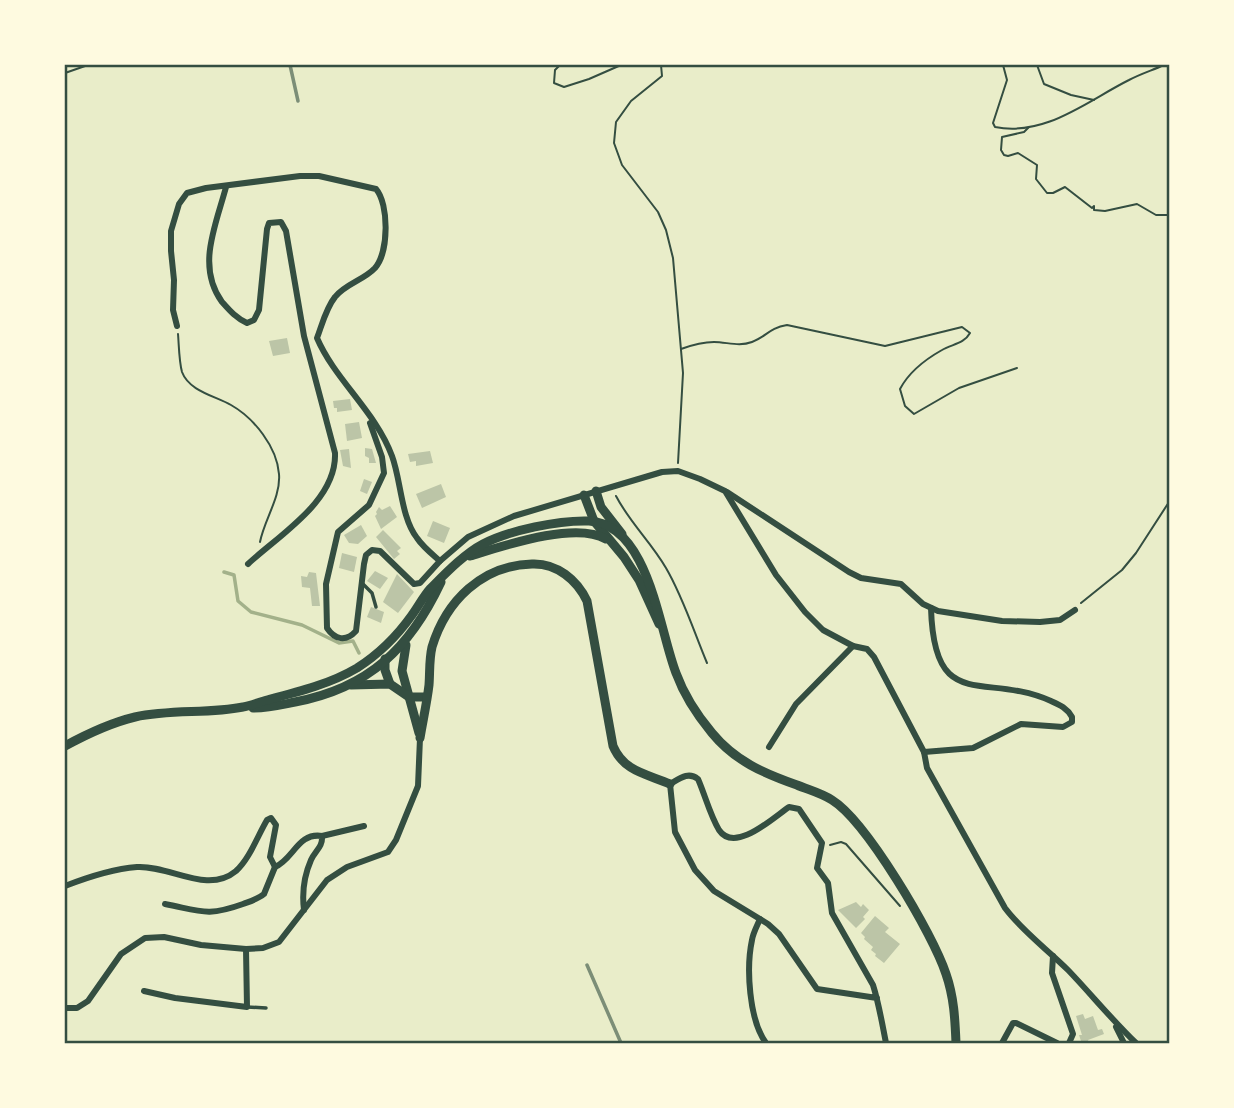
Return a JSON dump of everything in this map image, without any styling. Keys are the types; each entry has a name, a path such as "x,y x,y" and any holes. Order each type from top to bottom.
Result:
{"main road":[{"path":"596,491 601,507 618,527 650,585 660,611 663,632"},
{"path":"584,495 594,521 639,580 663,632 682,687 705,725 744,764 832,800 857,822 917,915 942,960 953,999 956,1043"},
{"path":"555,536 594,521 601,507"},
{"path":"426,697 409,698 390,684 384,663 395,637 429,591 480,545 511,534 561,523 594,521 613,530 628,544"},
{"path":"465,558 511,544 555,536 594,533 612,544"},
{"path":"420,738 433,645 446,615 459,595 476,582 503,569 524,564 548,566 576,583 587,601 616,752 629,769 670,784"},
{"path":"420,738 401,671 403,654 443,578"},
{"path":"357,668 395,637"},
{"path":"65,746 102,728 163,712 267,708 301,701 347,685 384,663 410,637"},
{"path":"244,707 317,685 377,662 401,671"},
{"path":"347,685 390,684"}],"street":[{"path":"177,326 173,310 171,231 182,197 187,193 206,188 300,176 319,176 376,189 381,195 385,228 379,262 368,274 334,297 317,338 324,353 367,413 392,455 417,540 440,561"},
{"path":"226,187 208,261 216,294 237,318 247,323 254,320 259,310 267,229 269,223 281,222 286,231 304,336 335,453 335,468 308,512 248,564"},
{"path":"304,336 317,338"},
{"path":"367,413 382,457 384,472 369,505 338,532 328,570 326,604 327,628 335,636 346,638 356,631 366,555 372,550 380,551 414,584 419,583 466,538 489,526 662,471 678,471 725,491 849,572 861,578 901,584 931,608 1002,621 1040,622 1060,620 1075,610"},
{"path":"725,491 776,575 805,612 823,630 853,646 867,649 874,657 924,752 927,768 995,893 1018,925 1075,977 1113,1022 1136,1043"},
{"path":"924,752 973,748 1021,724 1063,727 1072,722 1066,708 1037,695 1019,690 983,688 956,680 942,665 936,651 931,608"},
{"path":"769,747 796,704 853,646"},
{"path":"65,1008 77,1009 88,1001 121,954 145,938 164,937 201,945 246,949 263,948 279,942 327,880 347,867 388,852 396,840 418,786 420,738"},
{"path":"877,998 817,989 779,934 715,891 695,870 675,832 670,784 688,775 698,779 718,828 729,838 735,839 750,834 789,807 795,807 803,814 822,847 816,863 828,883 832,913 865,968 877,998 886,1043"},
{"path":"65,886 111,871 139,867 214,881 226,877 243,863 267,820 271,818 276,825 270,858 275,867"},
{"path":"165,904 206,914 235,907 264,894 275,867 310,836 322,836 363,825"},
{"path":"304,912 305,880 311,859 321,846 322,836"},
{"path":"760,919 752,938 750,960 752,1001 759,1031 766,1043"},
{"path":"144,990 175,998 247,1007 246,949"},
{"path":"1053,956 1052,973 1073,1034 1069,1043"},
{"path":"1113,1022 1124,1043"},
{"path":"1002,1043 1013,1023 1058,1043"}],"lane":[{"path":"362,583 372,593 376,607"},
{"path":"247,1007 266,1008"}],"path":[{"path":"65,73 88,65"},
{"path":"560,65 555,70 554,83 564,87 621,65"},
{"path":"661,65 662,76 631,101 616,122 614,143 622,164 658,212 673,258 683,373 678,471"},
{"path":"1003,65 1007,80 993,123 995,127 1015,131 1072,113 1130,79 1164,65 1169,66"},
{"path":"1037,65 1044,84 1071,95 1094,100"},
{"path":"1029,127 1024,132 1002,137 1001,150 1008,156 1018,153 1037,165 1036,179 1047,193 1065,187 1092,208 1094,206 1094,210 1105,211 1137,204 1156,215 1169,215"},
{"path":"681,349 697,343 736,345 754,342 773,328 787,325 885,346 962,327 970,333 966,340 942,350 906,378 901,388 905,406 914,414 959,388 1017,368"},
{"path":"177,326 183,374 192,385 232,405 247,417 262,434 275,459 279,475 277,493 260,541 261,552"},
{"path":"611,486 625,514 649,542 667,570 707,663"},
{"path":"1075,610 1087,596 1122,570 1169,502"},
{"path":"822,847 841,842 846,844 900,906"}],"building":[{"path":"287,338 290,353 273,356 269,341"},
{"path":"350,399 352,410 337,412 333,401"},
{"path":"359,422 362,438 347,441 345,424"},
{"path":"365,448 372,449 376,463 369,463"},
{"path":"349,449 351,468 343,466 340,450"},
{"path":"430,451 433,463 416,466 416,461 410,462 408,454"},
{"path":"364,479 372,482 367,494 360,491"},
{"path":"441,484 446,497 422,508 416,494"},
{"path":"390,506 397,517 381,529 376,512 379,507 382,510"},
{"path":"433,521 450,528 444,543 427,536"},
{"path":"361,525 367,536 358,544 349,543 344,535"},
{"path":"383,530 401,548 397,551 400,554 394,559 376,537"},
{"path":"342,553 357,557 354,572 339,568"},
{"path":"375,571 388,578 380,589 367,581"},
{"path":"309,572 316,573 320,606 312,606 310,588 302,587 301,576 307,577"},
{"path":"397,574 414,592 398,613 383,602"},
{"path":"371,607 384,612 381,623 367,617"},
{"path":"856,902 869,910 856,928 838,910"},
{"path":"875,916 889,928 885,932 900,944 884,963 875,956 871,950 873,947 861,933"},
{"path":"1083,1014 1085,1019 1093,1016 1098,1030 1102,1029 1104,1034 1088,1040 1089,1043 1075,1043 1081,1041 1079,1035 1082,1035 1076,1016"}],"waterway":[{"path":"224,572 234,575 238,601 251,612 302,625 339,643 353,641 359,653"}],"railway":[{"path":"290,65 298,101"},
{"path":"587,965 621,1043"}]}
